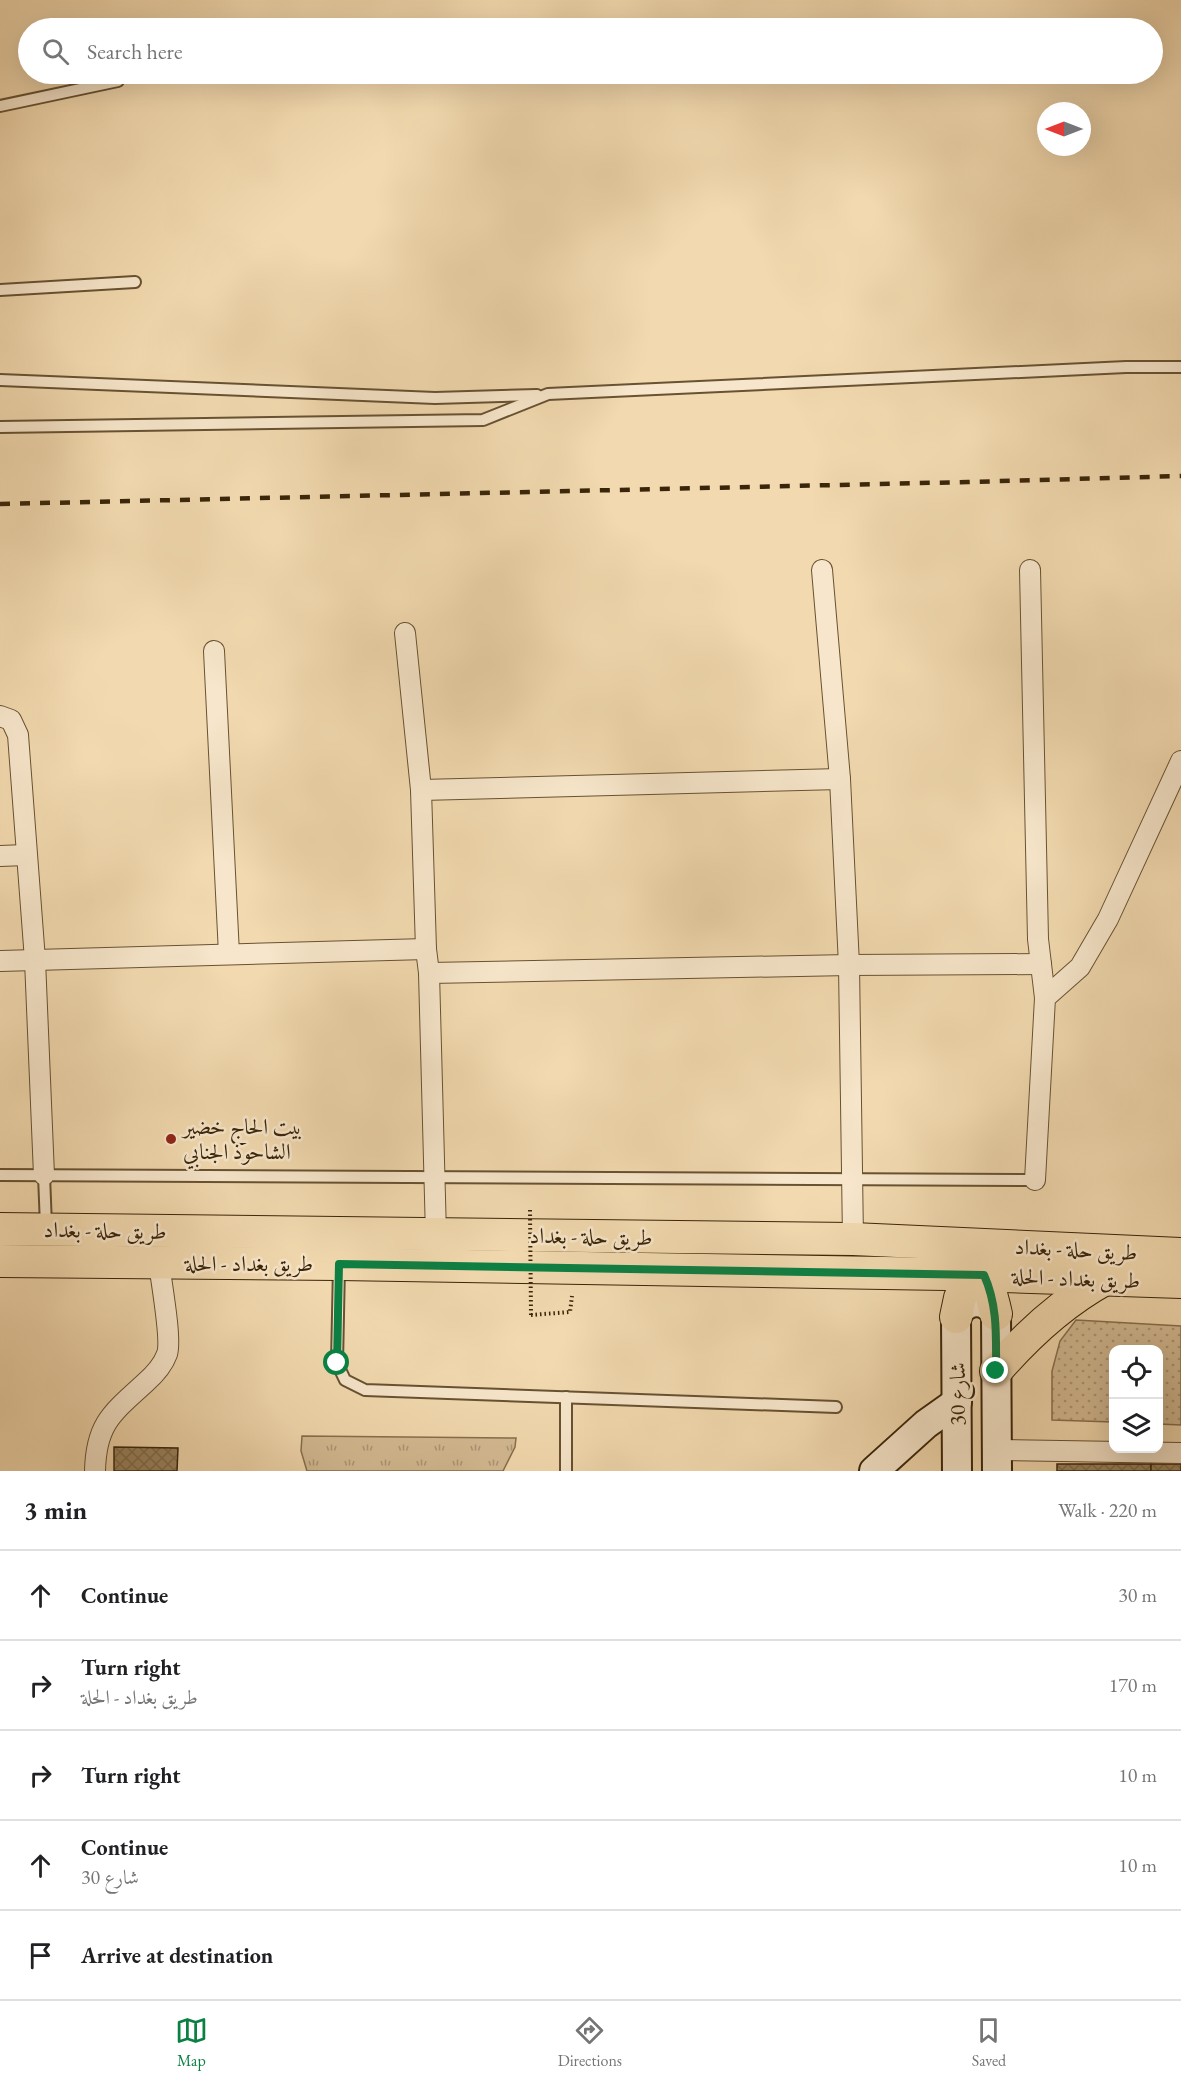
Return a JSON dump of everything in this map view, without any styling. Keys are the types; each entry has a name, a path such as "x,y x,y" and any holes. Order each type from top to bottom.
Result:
{"main road":[{"name":"طريق حلة - بغداد","path":"0,1229 853,1239 970,1262 1181,1254"},
{"name":"طريق بغداد - الحلة","path":"0,1261 912,1273 970,1262 1106,1279 1181,1282"},
{"path":"970,1262 990,1289 996,1314"},
{"path":"956,1317 970,1262"},
{"path":"912,1273 939,1290 956,1317"},
{"path":"996,1371 1023,1341 1052,1315 1072,1299 1106,1279"}],"street":[{"path":"822,570 840,779 849,965 853,1239"},
{"path":"1030,570 1038,939 1045,998 1035,1180"},
{"path":"405,633 421,790 426,949 429,973 436,1235"},
{"path":"214,651 229,954"},
{"path":"0,716 11,720 18,735 35,960 44,1176"},
{"path":"1045,998 1080,967 1108,919 1181,761"},
{"path":"421,790 840,779"},
{"path":"0,856 26,855"},
{"path":"0,961 426,949"},
{"path":"429,973 849,965 1041,964"},
{"path":"95,1471 95,1454 101,1431 113,1412 155,1375 168,1353 168,1332 159,1263"},
{"path":"956,1317 960,1309 975,1301 991,1307 996,1314"},
{"name":"شارع 30","path":"996,1314 997,1459"},
{"name":"شارع 30","path":"956,1317 957,1463"},
{"path":"874,1471 926,1424 957,1402"},
{"path":"957,1463 971,1471 982,1471 997,1459 1181,1453"}],"lane":[{"path":"0,106 104,84"},
{"path":"0,290 135,282"},
{"path":"0,380 435,398 546,395 1126,367 1181,367"},
{"path":"0,427 483,420 546,395"},
{"path":"0,1175 1035,1180"},
{"path":"44,1176 46,1229"},
{"path":"339,1264 337,1363 345,1380 365,1390 836,1407"},
{"path":"566,1397 566,1471"}],"path":[{"path":"530,1210 531,1315 570,1312"}],"green space":[{"path":"1076,1320 1181,1326 1181,1425 1163,1424 1163,1345 1109,1345 1109,1422 1052,1420 1052,1371 1060,1341"},
{"path":"302,1436 516,1438 515,1447 503,1471 307,1471 301,1451"}],"building":[{"path":"114,1447 178,1448 177,1471 114,1471"},
{"path":"1057,1464 1151,1464 1151,1471 1057,1471"},
{"path":"1151,1464 1181,1464 1181,1471 1151,1471"}],"railway":[{"path":"0,504 1181,476"}],"place":[{"name":"بيت الحاج خضير الشاحوذ الجنابي","path":"171,1139"}],"route":[{"path":"337,1363 339,1264 984,1275 996,1314 996,1371"}]}
